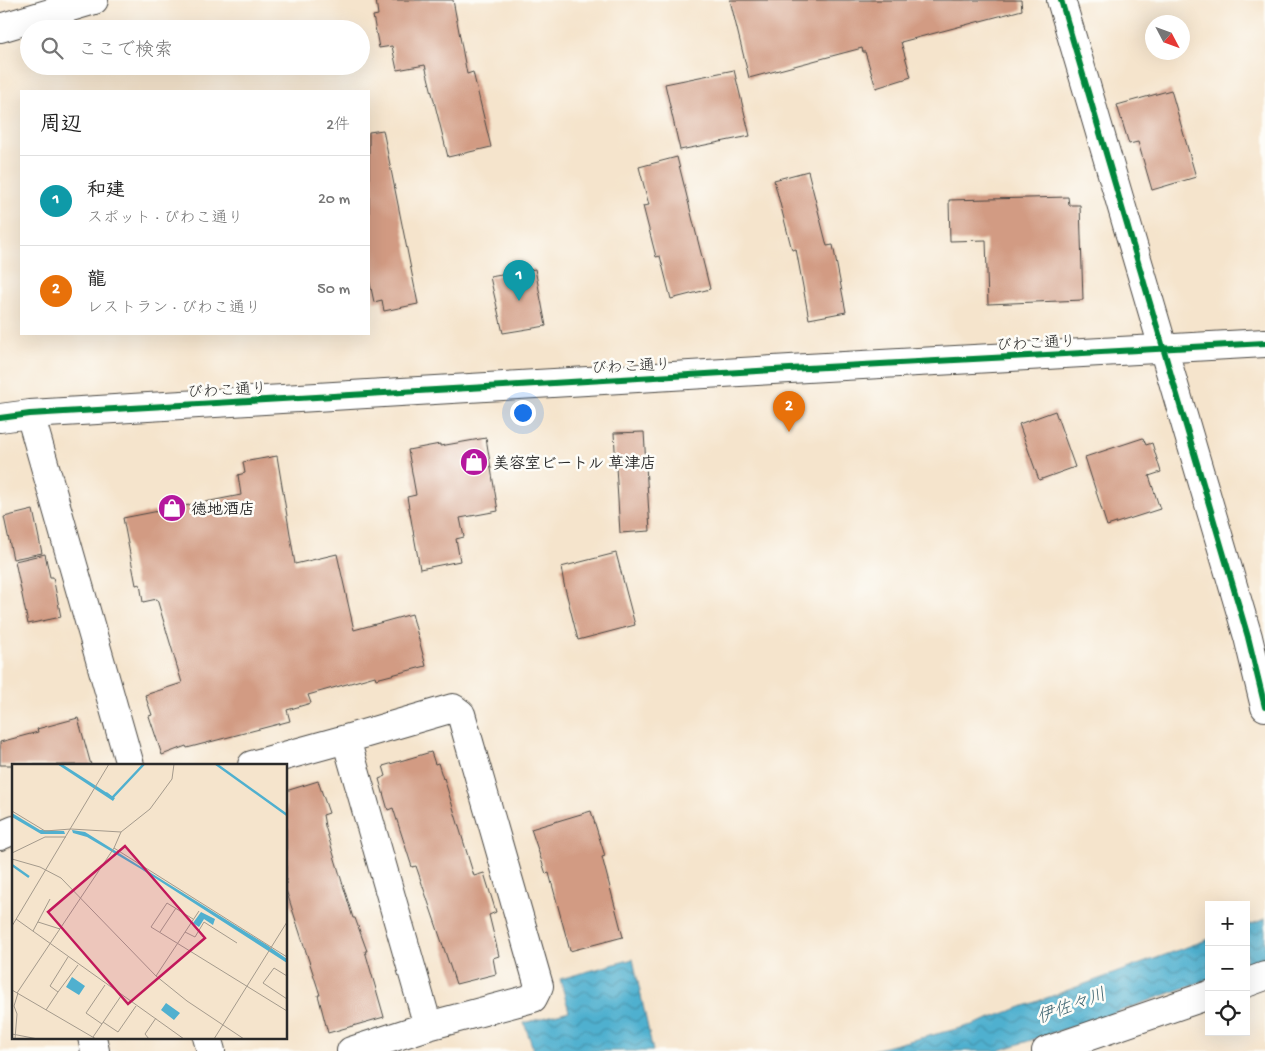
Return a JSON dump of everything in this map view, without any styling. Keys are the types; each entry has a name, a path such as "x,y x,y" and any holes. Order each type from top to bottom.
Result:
{"street":[{"path":"27,20 94,0"},
{"path":"1061,0 1248,637 1265,707"},
{"path":"0,28 20,22"},
{"name":"びわこ通り","path":"0,418 30,414 1265,343"},
{"path":"30,414 130,764"},
{"path":"256,764 453,708 461,714 467,732 539,986 533,998 428,1026 351,1051"},
{"path":"346,739 428,1026"},
{"path":"0,836 12,831"},
{"path":"1250,981 1265,976"},
{"path":"1046,1051 1205,996"},
{"path":"92,1038 95,1051"},
{"path":"207,1038 211,1051"}],"water":[{"path":"1265,919 1265,958 1250,964 1250,946 1250,925"},
{"name":"伊佐々川","path":"1205,940 1205,980 1129,1008 998,1051 869,1051 972,1025"},
{"path":"633,959 653,1051 534,1051 524,1023 569,1011 560,979"}],"building":[{"path":"376,0 453,0 467,74 473,72 491,147 448,157 425,65 397,70 392,46 379,48 373,16 378,15"},
{"path":"730,0 1021,0 1022,10 901,42 911,77 876,88 865,52 863,52 862,48 749,78"},
{"path":"734,70 750,136 680,150 665,84"},
{"path":"1171,90 1196,177 1152,190 1138,142 1129,144 1117,105"},
{"path":"383,130 418,304 384,311 382,300 374,302 370,284 370,132"},
{"path":"677,157 710,289 671,299 660,256 656,257 643,206 649,205 639,167"},
{"path":"808,171 827,246 833,245 846,312 809,319 796,249 792,250 774,180"},
{"path":"1068,197 1069,205 1080,205 1083,300 988,304 986,240 950,241 949,200"},
{"path":"535,269 546,326 503,333 490,277"},
{"path":"1055,411 1075,467 1039,480 1019,424"},
{"path":"644,432 650,531 620,533 614,433"},
{"path":"486,438 498,511 460,518 464,537 456,539 460,561 420,569 407,497 416,495 408,450"},
{"path":"1143,438 1146,445 1152,443 1161,472 1149,476 1160,509 1107,526 1085,457"},
{"path":"277,456 295,564 337,554 354,630 412,614 426,666 376,679 375,676 308,695 311,703 287,710 290,721 187,748 186,746 162,755 149,716 152,715 145,695 182,683 157,599 143,602 140,584 136,585 123,518 241,495 238,475 245,473 243,462"},
{"path":"33,510 42,553 13,559 4,517"},
{"path":"616,553 635,625 578,640 561,567"},
{"path":"45,554 50,577 53,577 61,617 28,624 15,561"},
{"path":"78,718 91,764 0,765 0,742 38,732 37,729"},
{"path":"431,752 435,764 438,763 444,778 474,876 484,873 496,912 489,915 499,956 493,958 496,974 456,984 416,866 412,867 393,808 388,810 379,779 386,776 383,766"},
{"path":"318,781 329,813 323,815 325,826 353,918 355,918 367,951 365,951 384,1017 328,1033 318,995 320,995 288,896 288,790"},
{"path":"591,811 605,856 602,857 623,937 570,951 549,873 546,874 531,829"}],"cycle path":[{"path":"1061,0 1248,637 1265,707"},
{"path":"0,418 30,414 1265,343"}],"place":[{"name":"和建","path":"519,301"},
{"name":"龍","path":"789,432"},
{"name":"美容室ビートル 草津店","path":"474,462"},
{"name":"徳地酒店","path":"172,508"}]}
